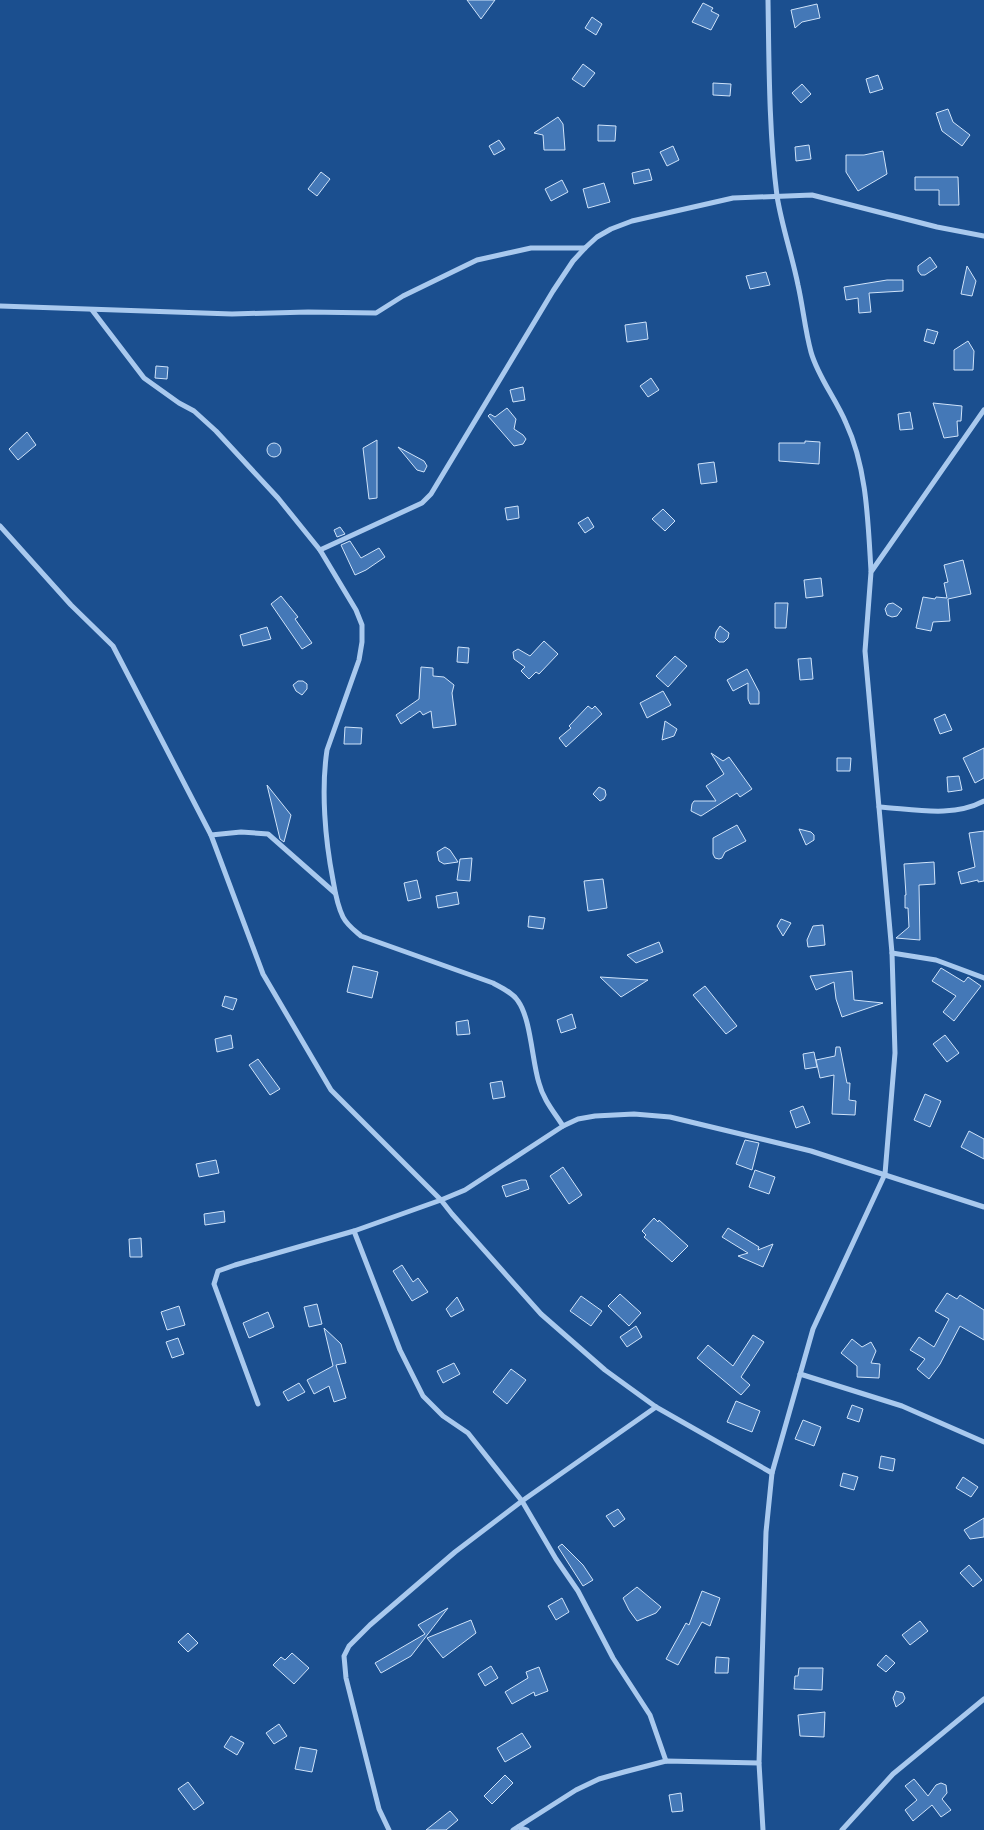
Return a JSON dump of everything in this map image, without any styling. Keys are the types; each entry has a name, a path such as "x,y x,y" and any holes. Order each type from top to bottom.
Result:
{"street":[{"path":"763,1830 759,1763 766,1532 772,1473 813,1329 885,1174 895,1053 892,954 865,651 871,572 862,475 855,446 846,422 817,366 812,352 798,282 784,235 777,195 769,63 768,0"},
{"path":"320,550 422,503 431,494 572,261 597,236 632,221 691,206 734,198 812,195 938,228 984,236"},
{"path":"0,306 232,314 376,313 403,296 477,260 531,248 585,248"},
{"path":"92,310 144,378 179,403 194,411 216,431 278,498 320,550 356,610 362,625 359,660 327,750 325,765 326,839 335,894 343,917 350,928 361,936 493,983 518,1000 524,1013 538,1082 544,1098 563,1126"},
{"path":"871,572 984,410"},
{"path":"0,526 71,605 113,646 211,835 264,974 331,1090 441,1200 541,1314 605,1370 656,1407 772,1473"},
{"path":"879,807 946,811 973,808 984,801"},
{"path":"211,835 241,832 268,834 335,894"},
{"path":"892,954 936,960 984,978"},
{"path":"258,1404 214,1284 218,1271 235,1264 354,1231 465,1190 563,1126 578,1119 634,1114 670,1117 811,1151 984,1207"},
{"path":"354,1231 400,1350 423,1396 443,1416 468,1433 522,1501 556,1559 578,1591 616,1665 650,1715 666,1761"},
{"path":"800,1374 902,1406 984,1442"},
{"path":"388,1830 379,1809 346,1678 344,1656 349,1646 370,1625 455,1552 522,1501 656,1407"},
{"path":"842,1830 892,1774 984,1699"},
{"path":"515,1828 576,1790 599,1779 666,1761 759,1763"},
{"path":"515,1828 527,1830"}],"building":[{"path":"467,0 495,0 481,19"},
{"path":"703,3 713,8 711,11 719,15 711,30 692,22"},
{"path":"817,4 820,18 802,22 795,28 791,10"},
{"path":"592,17 602,24 596,35 585,28"},
{"path":"583,64 595,73 584,87 572,79"},
{"path":"878,75 883,89 870,93 866,79"},
{"path":"713,83 731,84 730,96 713,95"},
{"path":"802,84 811,94 801,103 792,93"},
{"path":"948,109 953,122 970,135 962,146 942,131 936,113"},
{"path":"558,117 563,124 565,150 544,150 543,135 534,133"},
{"path":"598,125 616,126 615,141 598,141"},
{"path":"499,140 505,149 494,155 489,146"},
{"path":"809,145 811,159 796,161 795,147"},
{"path":"673,146 679,160 667,166 660,152"},
{"path":"883,151 887,174 858,191 846,172 846,155 864,155"},
{"path":"649,169 652,180 634,184 632,173"},
{"path":"321,172 330,179 317,196 308,189"},
{"path":"915,177 958,177 959,205 939,205 939,190 915,190"},
{"path":"562,180 568,192 551,201 545,189"},
{"path":"604,183 610,202 588,208 583,189"},
{"path":"930,257 937,267 925,275 921,275 918,271 918,266"},
{"path":"967,266 976,281 972,296 961,294"},
{"path":"766,272 770,285 750,289 746,276"},
{"path":"887,280 903,280 903,291 869,293 871,312 859,313 858,298 846,300 844,287"},
{"path":"646,322 648,339 627,342 625,325"},
{"path":"927,329 938,332 934,344 924,341"},
{"path":"968,341 974,351 973,370 954,370 954,350"},
{"path":"156,366 168,367 167,379 155,378"},
{"path":"651,378 659,390 648,397 640,386"},
{"path":"523,387 525,400 513,402 510,390"},
{"path":"933,403 962,406 961,421 957,421 958,436 944,438"},
{"path":"507,408 516,419 514,429 526,439 523,444 514,446 488,416 490,414 495,417"},
{"path":"910,412 913,429 900,430 898,414"},
{"path":"27,432 36,445 18,460 9,449"},
{"path":"377,440 377,498 369,499 363,448"},
{"path":"805,441 820,442 819,464 779,461 779,443 805,443"},
{"path":"274,443 279,445 281,450 279,455 274,457 269,455 267,450 269,445"},
{"path":"398,447 424,461 427,466 424,472 417,470"},
{"path":"714,462 717,482 701,484 698,464"},
{"path":"518,506 519,518 507,520 505,508"},
{"path":"663,509 675,521 665,531 652,519"},
{"path":"588,517 594,527 585,533 578,523"},
{"path":"340,527 345,534 337,537 334,530"},
{"path":"350,541 361,558 379,548 385,557 355,575 341,545"},
{"path":"963,560 971,594 948,599 950,621 933,622 931,631 916,628 923,597 947,598 944,583 948,582 944,565"},
{"path":"821,578 823,596 806,598 804,580"},
{"path":"281,596 298,617 295,619 312,643 302,649 271,604"},
{"path":"775,603 788,603 786,628 775,628"},
{"path":"893,603 902,609 897,616 892,617 887,615 885,609 888,604"},
{"path":"720,626 729,633 728,638 724,642 719,642 715,638"},
{"path":"267,627 271,639 243,646 240,635"},
{"path":"544,641 558,654 539,674 536,672 529,679 521,671 525,667 514,659 513,652 518,649 530,656"},
{"path":"458,647 469,648 468,663 457,662"},
{"path":"675,656 687,666 668,687 656,676"},
{"path":"811,658 813,679 800,680 798,659"},
{"path":"421,667 433,668 433,676 444,677 454,685 452,693 456,725 433,728 431,711 423,715 420,711 401,724 396,715 419,699"},
{"path":"747,669 759,692 759,704 750,704 748,699 748,683 733,691 727,680"},
{"path":"298,681 303,681 307,684 307,689 302,695 296,691 293,685"},
{"path":"663,691 671,705 647,718 640,703"},
{"path":"588,706 592,709 595,706 602,714 566,747 559,738 571,728 569,726"},
{"path":"945,714 952,730 940,734 934,719"},
{"path":"665,721 677,729 674,736 662,740"},
{"path":"345,727 362,728 361,744 344,744"},
{"path":"984,748 984,778 975,783 963,758"},
{"path":"711,753 723,761 729,757 752,789 740,797 737,793 701,816 691,811 692,804 694,801 716,801 706,786 724,774"},
{"path":"837,758 851,758 850,771 837,771"},
{"path":"959,776 962,790 948,792 947,777"},
{"path":"267,785 291,815 284,842 280,839"},
{"path":"599,787 605,790 606,795 600,801 593,794"},
{"path":"737,825 746,841 725,852 722,858 715,858 713,854 713,838"},
{"path":"799,829 811,832 814,835 814,840 806,845"},
{"path":"984,831 984,881 978,882 978,880 961,884 958,872 975,867 969,833"},
{"path":"445,847 450,850 458,862 444,864 439,861 437,852"},
{"path":"472,858 470,881 457,880 460,859"},
{"path":"934,862 935,884 919,885 920,940 896,938 909,927 908,908 905,908 904,864"},
{"path":"603,879 607,908 588,911 584,881"},
{"path":"417,880 421,898 408,901 404,883"},
{"path":"457,892 459,904 438,908 436,896"},
{"path":"529,916 545,918 543,929 528,927"},
{"path":"781,919 791,923 783,936 777,926"},
{"path":"823,925 825,945 808,947 807,940 813,926"},
{"path":"659,942 663,952 636,963 627,955"},
{"path":"353,966 378,972 372,998 347,992"},
{"path":"941,968 964,982 968,977 981,986 954,1021 943,1012 956,996 932,981"},
{"path":"852,971 854,1000 883,1003 842,1017 836,999 834,982 816,990 810,976"},
{"path":"600,977 648,980 621,997"},
{"path":"705,986 737,1026 726,1034 693,995"},
{"path":"225,996 237,999 233,1010 222,1006"},
{"path":"572,1014 576,1028 561,1033 557,1020"},
{"path":"468,1020 470,1034 457,1035 456,1022"},
{"path":"231,1035 233,1048 217,1052 215,1039"},
{"path":"945,1035 959,1053 947,1062 933,1044"},
{"path":"836,1047 840,1047 847,1083 850,1083 849,1100 856,1101 855,1115 832,1114 834,1075 820,1078 816,1060 835,1056"},
{"path":"814,1052 817,1067 805,1069 803,1054"},
{"path":"258,1059 280,1089 270,1095 249,1065"},
{"path":"502,1081 505,1097 493,1099 490,1083"},
{"path":"925,1094 941,1101 930,1127 914,1120"},
{"path":"803,1106 810,1123 796,1128 790,1111"},
{"path":"969,1131 984,1139 984,1159 961,1147"},
{"path":"745,1140 759,1143 752,1170 736,1164"},
{"path":"216,1160 219,1173 199,1177 196,1164"},
{"path":"563,1167 582,1195 569,1204 550,1176"},
{"path":"755,1170 775,1177 769,1194 749,1187"},
{"path":"526,1180 529,1189 506,1197 502,1186"},
{"path":"224,1211 225,1222 205,1225 204,1214"},
{"path":"654,1218 658,1222 659,1220 688,1246 672,1262 644,1237 646,1235 642,1231"},
{"path":"728,1228 759,1247 758,1250 773,1244 763,1267 738,1256 748,1253 722,1237"},
{"path":"141,1238 142,1257 130,1257 129,1239"},
{"path":"402,1265 413,1282 418,1278 428,1292 412,1301 393,1271"},
{"path":"947,1293 957,1299 960,1295 984,1310 984,1340 960,1326 940,1364 929,1379 917,1369 925,1359 910,1350 919,1337 934,1347 949,1319 935,1311"},
{"path":"620,1294 641,1313 629,1326 608,1306"},
{"path":"581,1296 602,1311 591,1326 570,1311"},
{"path":"457,1297 464,1310 451,1317 446,1309"},
{"path":"317,1304 322,1324 309,1327 304,1307"},
{"path":"179,1306 185,1325 167,1330 161,1312"},
{"path":"268,1312 274,1327 249,1338 243,1323"},
{"path":"636,1326 642,1337 627,1347 620,1337"},
{"path":"324,1328 341,1344 346,1363 336,1365 346,1398 334,1402 329,1386 314,1394 307,1380 333,1366"},
{"path":"753,1335 764,1342 741,1377 750,1385 741,1395 697,1358 708,1345 733,1366"},
{"path":"178,1338 184,1354 172,1358 166,1342"},
{"path":"852,1339 862,1347 871,1342 876,1351 871,1363 880,1364 879,1378 857,1377 857,1366 841,1353"},
{"path":"454,1363 460,1374 443,1383 437,1371"},
{"path":"511,1369 526,1380 507,1404 493,1392"},
{"path":"299,1383 305,1392 288,1401 283,1392"},
{"path":"736,1401 760,1411 752,1432 727,1422"},
{"path":"852,1405 863,1409 859,1422 847,1418"},
{"path":"803,1420 821,1427 814,1446 795,1439"},
{"path":"881,1456 895,1459 893,1471 879,1468"},
{"path":"843,1473 858,1477 854,1490 840,1486"},
{"path":"963,1477 978,1487 971,1497 956,1488"},
{"path":"618,1509 625,1519 614,1527 606,1516"},
{"path":"984,1518 984,1537 970,1539 964,1530"},
{"path":"562,1544 583,1565 593,1580 583,1586 558,1547"},
{"path":"969,1565 982,1580 973,1587 960,1573"},
{"path":"637,1587 661,1607 656,1613 637,1621 623,1598"},
{"path":"702,1591 720,1598 710,1626 702,1622 678,1665 666,1659 686,1623 689,1625"},
{"path":"562,1598 569,1612 556,1620 548,1606"},
{"path":"448,1608 411,1656 381,1673 375,1663 425,1634 418,1625"},
{"path":"471,1620 476,1633 443,1658 427,1638"},
{"path":"920,1621 928,1631 910,1645 902,1635"},
{"path":"188,1633 198,1643 188,1652 178,1642"},
{"path":"292,1653 309,1668 294,1684 273,1665 281,1657 285,1660"},
{"path":"886,1655 895,1663 886,1672 877,1665"},
{"path":"716,1657 729,1658 728,1673 715,1673"},
{"path":"491,1666 498,1678 485,1686 478,1674"},
{"path":"539,1667 548,1691 535,1696 534,1692 512,1704 505,1692 528,1678 526,1672"},
{"path":"799,1668 823,1668 822,1690 794,1689 795,1676 798,1676"},
{"path":"896,1691 903,1693 905,1698 896,1707 893,1698"},
{"path":"825,1712 824,1737 800,1736 798,1715"},
{"path":"279,1724 287,1736 274,1744 266,1733"},
{"path":"522,1733 531,1747 505,1762 497,1748"},
{"path":"231,1736 244,1743 237,1755 224,1747"},
{"path":"300,1747 317,1750 312,1772 295,1769"},
{"path":"505,1775 513,1783 492,1804 484,1796"},
{"path":"914,1779 928,1796 936,1785 941,1783 946,1785 947,1793 942,1799 951,1810 941,1817 932,1805 913,1821 905,1810 917,1800 905,1786"},
{"path":"188,1782 204,1803 194,1810 178,1789"},
{"path":"681,1793 683,1811 672,1812 669,1795"},
{"path":"450,1811 458,1820 446,1830 426,1830"}]}
